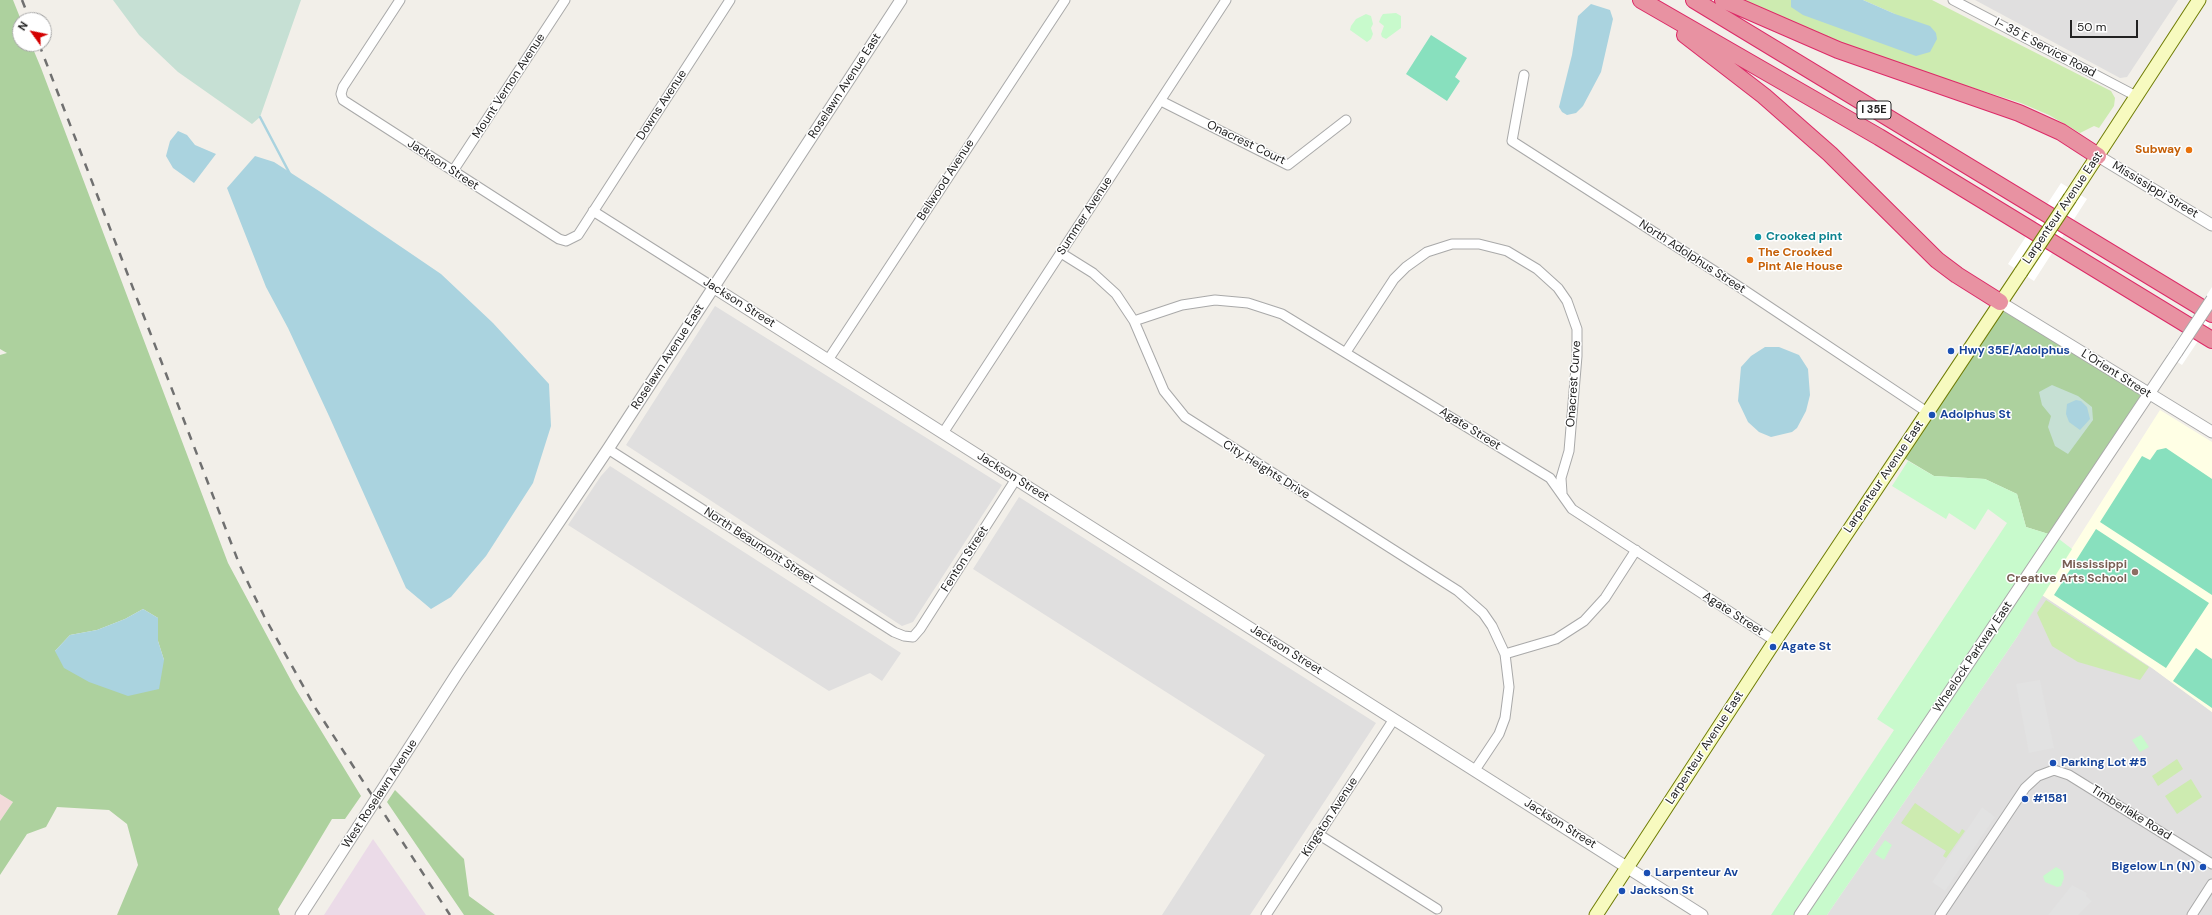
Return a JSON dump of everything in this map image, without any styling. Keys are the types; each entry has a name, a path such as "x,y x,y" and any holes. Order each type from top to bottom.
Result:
{"highway":[{"path":"1640,0 1764,96 1830,154 1937,260 1957,275 2000,302"},
{"name":"I 35E","path":"1640,0 1879,137 2212,340"},
{"name":"I 35E","path":"1694,0 2212,314"},
{"path":"1723,0 1838,50 2019,113 2061,132 2098,156"}],"main road":[{"name":"Larpenteur Avenue East","path":"1596,915 1775,641 2098,156 2199,0"}],"street":[{"name":"Jackson Street","path":"400,0 343,87 341,94 345,102 563,240 575,238 593,211 1702,915"},
{"name":"Mount Vernon Avenue","path":"453,171 565,0"},
{"name":"Downs Avenue","path":"593,211 730,0"},
{"name":"Roselawn Avenue East","path":"458,672 608,449 901,0"},
{"name":"Bellwood Avenue","path":"828,360 1065,0"},
{"name":"Summer Avenue","path":"943,433 1226,0"},
{"name":"I- 35 E Service Road","path":"1953,0 2136,96"},
{"name":"North Adolphus Street","path":"1524,75 1512,141 1741,288 1927,412"},
{"name":"Onacrest Court","path":"1160,100 1288,165 1346,120"},
{"name":"Mississippi Street","path":"2098,156 2212,225"},
{"name":"Onacrest Curve","path":"1346,352 1394,279 1406,267 1427,252 1452,244 1479,244 1507,252 1537,269 1558,288 1567,301 1577,329 1577,356 1569,451 1561,478 1562,494"},
{"name":"City Heights Drive","path":"1061,253 1105,282 1120,298 1134,321 1164,391 1185,417 1458,591 1483,613 1495,631 1505,654"},
{"name":"Wheelock Parkway East","path":"1800,915 2212,299"},
{"name":"Agate Street","path":"1134,321 1198,301 1220,300 1248,303 1282,314 1550,478 1572,509 1775,641"},
{"name":"L'Orient Street","path":"2000,302 2212,432"},
{"name":"North Beaumont Street","path":"608,449 894,632 913,637"},
{"name":"Fenton Street","path":"913,637 920,629 1016,479"},
{"path":"1475,770 1499,734 1505,718 1510,687 1505,654 1556,638 1584,621 1605,598 1636,550"},
{"name":"West Roselawn Avenue","path":"301,915 458,672"},
{"name":"Kingston Avenue","path":"1266,915 1394,719"},
{"name":"Timberlake Road","path":"1940,915 2025,788 2033,778 2046,772 2056,771 2069,775 2212,864"},
{"path":"1318,834 1437,909"},
{"path":"2192,915 2212,884"}],"shaded area":[{"path":"113,0 301,0 260,117 252,124 178,72 139,35"},
{"path":"1975,0 2178,0 2127,77 2120,78"},
{"path":"715,306 1002,485 913,622 902,626 626,445"},
{"path":"2052,385 2078,396 2092,407 2093,420 2068,454 2055,446 2048,427 2051,416 2042,405 2039,392"},
{"name":"Mississippi Creative Arts School","path":"2160,410 2212,442 2212,712 2152,668 2042,595"},
{"path":"610,466 901,653 882,681 870,673 829,691 568,525 601,476"},
{"path":"1019,497 1376,723 1250,915 1162,915 1265,755 973,569"},
{"path":"2042,595 2152,668 2212,712 2212,915 1827,915 2017,637"},
{"path":"2040,680 2054,748 2029,753 2016,684"},
{"path":"0,794 13,802 0,821"},
{"path":"1982,807 1995,817 1945,891 1932,882"},
{"path":"373,839 426,915 324,915"},
{"path":"2072,885 2087,893 2086,896 2092,901 2078,915 2048,915"}],"green space":[{"path":"0,0 13,0 18,12 12,12 12,52 34,52 41,68 228,563 295,688 361,796 345,819 332,819 278,909 280,915 117,915 138,865 127,824 109,810 57,807 46,827 27,834 0,875 0,821 13,802 0,794 0,355 7,353 0,349","holes":["143,609 158,618 158,641 164,660 55,651 70,635 97,630 125,619"]},
{"path":"1736,0 1791,0 1895,14 1863,0 1932,0 2111,91 2115,98 2114,106 2099,128 2094,126 2080,133 2049,115 2021,103 1856,51"},
{"path":"1396,13 1401,16 1401,28 1386,39 1382,37 1381,34 1384,26 1379,22 1383,14"},
{"path":"1366,14 1371,16 1373,24 1371,28 1373,34 1371,39 1367,42 1350,30 1356,19"},
{"path":"1431,35 1467,58 1455,77 1460,81 1447,101 1406,74"},
{"path":"2000,302 2149,394 2055,536 2026,527 2017,494 1985,479 1934,476 1899,455"},
{"path":"2166,448 2212,479 2212,595 2100,522 2142,456 2150,460 2157,450"},
{"path":"1908,461 1934,476 1985,479 2017,494 2026,527 2055,536 2072,549 2017,637 1827,915 1771,915 1894,730 1877,719 2007,523 1988,509 1975,530 1949,513 1946,519 1892,486"},
{"path":"2096,529 2209,603 2166,668 2054,595"},
{"path":"2046,600 2149,667 2140,680 2078,662 2052,646 2037,613"},
{"path":"2196,648 2212,659 2212,708 2173,681"},
{"path":"2141,735 2149,747 2140,752 2132,740"},
{"path":"2177,759 2183,769 2158,786 2152,776"},
{"path":"2191,779 2202,797 2177,814 2165,796"},
{"path":"395,790 464,859 469,896 495,915 464,915 387,802"},
{"path":"1915,803 1959,834 1962,829 1965,831 1946,858 1943,856 1946,851 1901,823"},
{"path":"1885,840 1892,845 1884,860 1875,854"},
{"path":"2056,867 2063,871 2064,878 2061,886 2057,887 2045,882 2043,876"}],"water":[{"path":"1791,0 1863,0 1895,14 1930,26 1936,33 1937,39 1930,52 1916,56 1803,15 1791,7"},
{"path":"1591,4 1610,10 1613,19 1601,72 1583,106 1576,113 1567,115 1562,112 1559,107 1572,55 1578,16"},
{"path":"178,131 187,135 195,145 216,154 194,183 173,168 166,156 170,141"},
{"path":"255,156 274,162 441,274 493,323 549,384 551,426 533,483 486,556 451,597 431,609 406,588 329,416 288,328 266,287 227,188"},
{"path":"1765,347 1779,347 1799,355 1808,369 1810,395 1806,411 1797,428 1792,432 1771,437 1759,432 1748,422 1738,401 1741,367 1751,356"},
{"path":"2076,400 2081,401 2087,407 2090,419 2080,430 2069,422 2066,414 2067,404"},
{"path":"143,609 158,618 158,641 164,660 159,689 128,696 89,682 64,668 55,651 70,635 97,630 125,619"}],"pier":[{"path":"2061,183 2087,199 2034,281 2008,264"},
{"path":"2212,287 2212,320 2182,365 2167,355"}],"waterway":[{"path":"260,117 290,174"}],"railway":[{"path":"22,0 27,12"},
{"path":"42,52 240,566 264,616 316,709 450,915"}],"place":[{"name":"Subway","path":"2189,150"},
{"name":"Crooked pint","path":"1758,237"},
{"name":"The Crooked Pint Ale House","path":"1750,260"},
{"name":"Hwy 35E/Adolphus","path":"1951,351"},
{"name":"Adolphus St","path":"1932,415"},
{"name":"Mississippi Creative Arts School","path":"2135,572"},
{"name":"Agate St","path":"1773,647"},
{"name":"Parking Lot #5","path":"2053,763"},
{"name":"#1581","path":"2025,799"},
{"name":"Bigelow Ln (N)","path":"2203,867"},
{"name":"Larpenteur Av","path":"1647,873"},
{"name":"Jackson St","path":"1622,891"}]}
